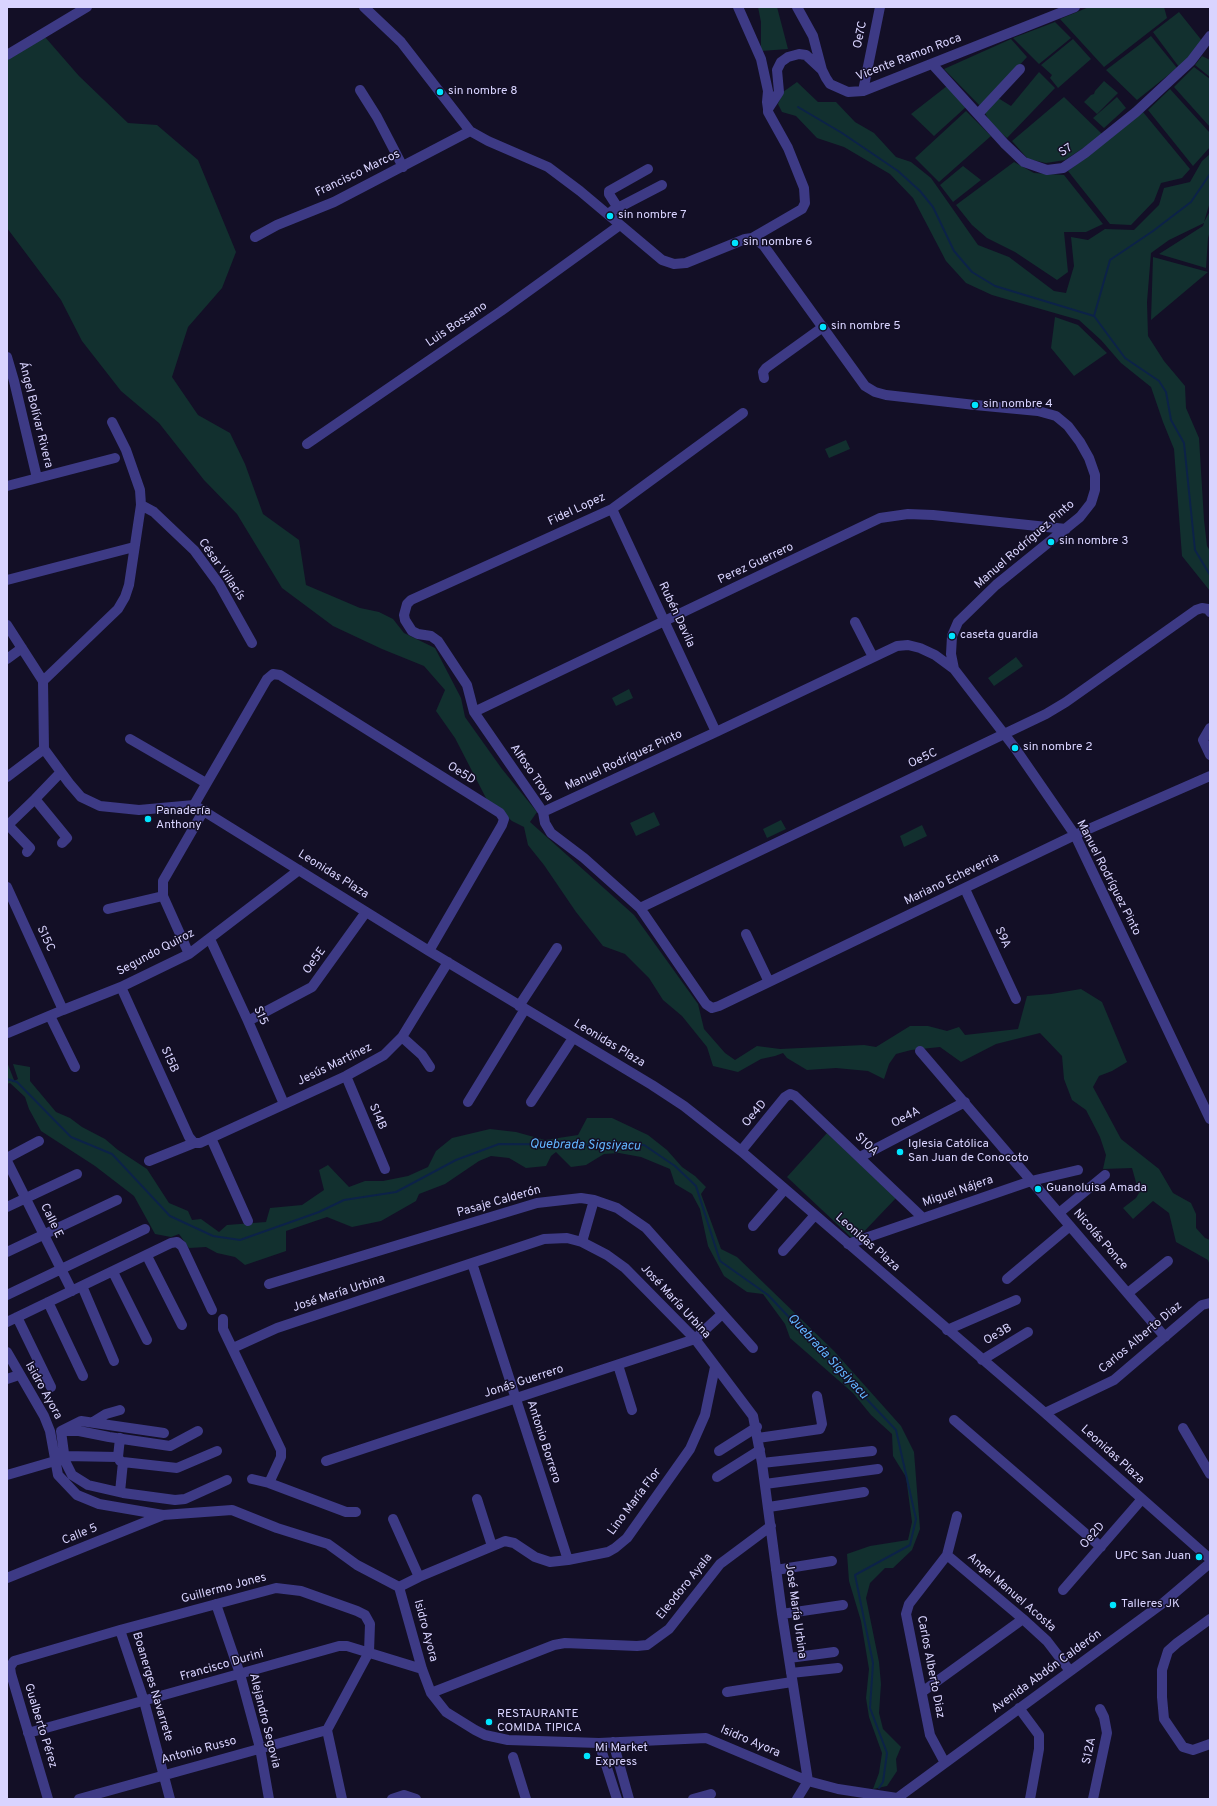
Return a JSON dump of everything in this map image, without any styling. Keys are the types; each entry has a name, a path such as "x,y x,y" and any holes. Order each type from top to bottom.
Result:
{"street":[{"path":"7,55 87,7"},
{"path":"364,7 402,42 470,131 488,141 548,167 580,191 662,260 674,264 686,263 740,241 752,238 802,209 805,203 801,180 788,148 769,116 767,102 768,91 761,59 738,7"},
{"name":"Vicente Ramon Roca","path":"797,7 813,36 822,70 830,84 848,92 863,91 1075,7"},
{"name":"Oe7C","path":"863,91 880,7"},
{"name":"S7","path":"932,64 1004,143 1024,162 1047,170 1063,168 1085,153 1136,112 1191,61 1210,36"},
{"path":"768,109 779,92 777,70 781,62 788,57 799,54 806,55 822,70"},
{"path":"978,114 1020,69"},
{"path":"360,90 377,116 403,167"},
{"name":"Francisco Marcos","path":"255,237 277,225 334,202 470,131"},
{"path":"618,208 609,194 609,191 648,169"},
{"path":"607,214 662,185"},
{"name":"Luis Bossano","path":"306,444 501,310 620,225"},
{"name":"Manuel Rodríguez Pinto","path":"752,238 764,246 866,386 875,392 886,395 975,406 1038,411 1056,416 1068,426 1080,442 1089,458 1094,475 1095,490 1091,503 1080,517 996,585 958,622 952,636 951,645 954,669"},
{"path":"764,378 766,368 822,327"},
{"name":"Ángel Bolívar Rivera","path":"7,357 11,382 37,478"},
{"name":"Fidel Lopez","path":"407,604 411,600 612,509 743,413"},
{"path":"43,681 100,627 119,606 125,597 129,585 141,505 140,490 126,450 112,422"},
{"path":"7,486 115,458"},
{"name":"César Villacís","path":"141,505 154,512 194,550 219,584 252,643"},
{"name":"Rubén Davila","path":"612,509 716,732"},
{"name":"Perez Guerrero","path":"474,712 880,518 893,515 933,515 1066,529"},
{"path":"7,580 134,547"},
{"name":"Alfoso Troya","path":"407,604 404,615 405,620 412,631 418,634 430,636 438,641 467,685 474,712 543,812 544,823 551,833 584,858 640,908 706,1004"},
{"name":"Oe5C","path":"640,908 1004,735 1066,702 1196,610 1206,610"},
{"path":"855,622 874,657"},
{"path":"7,625 43,681 44,749 68,783 81,797 100,806 139,810 194,805 206,783 130,739"},
{"name":"Manuel Rodríguez Pinto","path":"543,812 898,646 908,645 935,654 954,669 1004,735 1075,835 1210,1119"},
{"path":"7,659 22,648"},
{"name":"Oe5D","path":"206,783 267,679 273,674 280,675 500,814 504,819 502,825 429,951"},
{"path":"1210,728 1203,740 1210,755"},
{"path":"7,777 44,749"},
{"path":"27,852 30,848 8,825 35,800 61,772"},
{"name":"Mariano Echeverria","path":"706,1004 712,1008 719,1006 1075,835 1210,776"},
{"path":"35,800 68,838 62,843"},
{"name":"Leonidas Plaza","path":"194,805 429,951 652,1085 684,1106 741,1151 1045,1413 1210,1559"},
{"path":"189,954 163,896 163,880 204,810"},
{"name":"Segundo Quiroz","path":"8,1033 50,1016 61,1006 122,987 189,954 210,940 299,870"},
{"name":"S15C","path":"7,887 61,1006"},
{"name":"S9A","path":"964,889 1016,999"},
{"path":"108,909 163,896"},
{"name":"Oe5E","path":"248,1021 312,988 366,912"},
{"path":"746,934 768,982"},
{"name":"S15","path":"210,940 248,1021 284,1104"},
{"path":"468,1102 557,948"},
{"name":"Jesús Martínez","path":"149,1161 194,1143 200,1143 346,1076 384,1055 402,1037 448,962"},
{"name":"S15B","path":"122,987 189,1137 194,1143"},
{"path":"50,1016 75,1067"},
{"path":"402,1037 422,1055 430,1067"},
{"path":"530,1102 573,1038"},
{"name":"Nicolás Ponce","path":"920,1051 1165,1337"},
{"name":"S14B","path":"346,1076 385,1169"},
{"name":"Oe4D","path":"741,1151 790,1094"},
{"name":"S10A","path":"790,1094 795,1096 923,1218"},
{"name":"Oe4A","path":"860,1157 964,1102"},
{"path":"211,1138 248,1221"},
{"path":"7,1158 39,1141"},
{"name":"Calle E","path":"7,1161 72,1291"},
{"name":"Miguel Nájera","path":"848,1244 1031,1181 1078,1170"},
{"path":"7,1207 77,1174"},
{"path":"1059,1213 1105,1175"},
{"path":"753,1226 785,1189"},
{"name":"Pasaje Calderón","path":"269,1284 537,1203 581,1198 594,1200 617,1208 646,1228 753,1348"},
{"path":"7,1252 117,1200"},
{"path":"582,1242 594,1200"},
{"path":"783,1251 815,1215"},
{"path":"1007,1279 1070,1226"},
{"path":"7,1295 145,1229"},
{"name":"José María Urbina","path":"232,1348 277,1328 544,1239 566,1238 582,1242 606,1255 625,1268 695,1339 715,1367 751,1411 756,1427 769,1507 791,1678 808,1781"},
{"path":"7,1322 114,1272 171,1243 177,1242 182,1246 212,1310"},
{"path":"147,1256 182,1325"},
{"path":"1128,1293 1168,1261"},
{"name":"Antonio Borrero","path":"472,1263 568,1560"},
{"path":"114,1272 147,1340"},
{"path":"82,1286 114,1360"},
{"path":"947,1330 1016,1300"},
{"path":"48,1302 83,1376"},
{"name":"Carlos Alberto Diaz","path":"1045,1413 1110,1382 1165,1337 1202,1304 1210,1304"},
{"name":"Jonás Guerrero","path":"326,1461 695,1339 722,1314"},
{"path":"17,1317 51,1387"},
{"path":"223,1319 222,1326 282,1450 269,1483"},
{"name":"Oe3B","path":"982,1360 1028,1332"},
{"name":"Isidro Ayora","path":"7,1352 44,1416 60,1458 58,1475 77,1495 98,1504 163,1515 232,1510 277,1528 328,1544 357,1565 399,1587 422,1670 431,1693 446,1712 464,1725 485,1735 508,1740 599,1743 706,1738 808,1781 838,1789 897,1799"},
{"path":"618,1365 632,1410"},
{"name":"Lino María Flor","path":"399,1587 501,1542 508,1542 542,1560 550,1562 608,1552 615,1548 627,1538 690,1449 705,1415 715,1367"},
{"path":"7,1379 19,1375"},
{"path":"758,1438 820,1429 822,1424 817,1396"},
{"path":"94,1422 106,1414 120,1410"},
{"path":"954,1420 1101,1547"},
{"path":"61,1431 80,1421 164,1434"},
{"path":"719,1450 756,1427"},
{"path":"1183,1428 1210,1474"},
{"path":"50,1431 79,1430 170,1446 198,1431"},
{"path":"61,1431 60,1458 69,1471 79,1480 92,1487 181,1500 227,1480"},
{"path":"120,1438 120,1492"},
{"path":"717,1477 760,1450"},
{"path":"7,1475 60,1458 120,1459 177,1468 216,1451"},
{"path":"762,1463 872,1451"},
{"path":"765,1484 878,1469"},
{"path":"252,1478 346,1512 356,1512"},
{"path":"769,1507 864,1492"},
{"path":"477,1499 492,1546"},
{"name":"Oe2D","path":"1063,1590 1142,1499"},
{"name":"Calle 5","path":"7,1578 163,1515"},
{"name":"Carlos Alberto Diaz","path":"945,1763 930,1736 906,1614 907,1609 947,1555 957,1516"},
{"path":"393,1519 419,1577"},
{"name":"Eleodoro Ayala","path":"431,1693 554,1645 565,1643 637,1646 647,1644 670,1629 720,1564 771,1526"},
{"name":"Angel Manuel Acosta","path":"947,1555 1023,1619 1050,1644 1070,1671"},
{"path":"776,1570 832,1561"},
{"name":"Avenida Abdón Calderón","path":"897,1799 1163,1603 1210,1563"},
{"name":"Guillermo Jones","path":"14,1661 120,1630 276,1588 301,1591 357,1611 365,1615 370,1624 369,1652 327,1730"},
{"name":"Alejandro Segovia","path":"216,1604 240,1674 260,1748 269,1799"},
{"path":"782,1614 843,1606"},
{"path":"922,1692 1023,1619"},
{"path":"1208,1624 1177,1643 1168,1652 1164,1660 1162,1697 1164,1720 1183,1747 1193,1750 1210,1744"},
{"name":"Boanerges Navarrete","path":"120,1630 144,1701 170,1799"},
{"name":"Francisco Durini","path":"28,1733 339,1646 347,1646 369,1652 422,1670"},
{"path":"789,1658 834,1652"},
{"name":"Gualberto Pérez","path":"14,1661 10,1667 11,1674 48,1799"},
{"path":"727,1692 838,1668"},
{"path":"1020,1708 1039,1734 1039,1749 1030,1799 1024,1799"},
{"name":"S12A","path":"1093,1799 1107,1733 1104,1717 1100,1709"},
{"path":"327,1730 342,1799"},
{"name":"Antonio Russo","path":"78,1799 327,1730"},
{"path":"613,1742 629,1799"},
{"path":"599,1743 617,1799"},
{"path":"513,1757 526,1799"},
{"path":"797,1799 808,1781"},
{"path":"693,1799 711,1794"},
{"path":"392,1799 404,1795 416,1799"}],"green space":[{"path":"758,7 777,7 788,49 761,51 761,22"},
{"path":"1089,7 1164,7 1167,18 1104,67 1060,19"},
{"path":"1179,12 1203,42 1179,67 1153,32"},
{"path":"1055,22 1071,38 1039,64 1013,38"},
{"path":"1151,36 1177,68 1137,100 1106,70"},
{"path":"45,37 79,76 128,123 157,125 198,160 236,252 222,288 188,327 172,377 198,415 230,433 245,464 263,514 299,540 306,585 360,608 379,612 393,619 404,633 435,648 461,698 465,717 502,769 537,812 530,822 634,915 698,1004 704,1029 725,1053 735,1060 757,1046 780,1049 864,1045 876,1047 910,1026 928,1026 947,1031 959,1027 965,1035 1018,1029 1027,996 1081,989 1102,1002 1127,1062 1112,1071 1099,1076 1093,1087 1121,1139 1159,1169 1173,1193 1191,1203 1196,1214 1196,1228 1205,1238 1210,1240 1210,1266 1208,1260 1176,1242 1169,1213 1153,1201 1133,1219 1123,1208 1136,1198 1139,1193 1132,1168 1103,1169 1106,1155 1100,1137 1086,1110 1072,1100 1064,1079 1062,1056 1040,1033 996,1044 961,1062 940,1047 911,1050 896,1054 889,1064 884,1079 868,1071 836,1068 807,1070 787,1058 783,1053 761,1059 738,1072 713,1066 707,1047 682,1016 663,1000 649,978 625,954 603,946 576,912 544,865 528,845 524,827 512,821 487,800 455,738 436,711 445,690 424,666 382,649 333,626 282,588 237,514 204,480 159,423 121,391 82,341 61,300 7,228 7,60"},
{"path":"1011,39 1027,57 981,107 944,69"},
{"path":"1073,39 1091,59 1058,88 1050,78 1052,75 1041,65"},
{"path":"1202,56 1210,60 1210,77 1195,65"},
{"path":"1194,67 1210,79 1210,127 1174,87"},
{"path":"1039,72 1055,88 1007,138 991,124 985,113 998,98 1011,106"},
{"path":"1104,81 1118,93 1097,114 1084,102 1094,94"},
{"path":"797,82 818,102 836,102 855,122 874,133 896,157 911,162 931,178 978,245 1009,257 1054,291 1066,293 1074,266 1071,237 1088,240 1105,229 1134,230 1159,205 1164,188 1190,182 1202,161 1210,154 1210,202 1204,222 1210,211 1210,231 1208,238 1206,268 1159,254 1203,226 1204,223 1169,240 1151,253 1147,302 1148,336 1164,361 1185,386 1186,408 1199,438 1204,520 1207,546 1210,551 1210,591 1182,556 1174,449 1151,387 1121,363 1101,340 1079,320 992,295 966,283 946,261 913,198 890,174 844,147 817,138 796,116 782,112 778,104 783,92"},
{"path":"947,86 966,107 934,136 911,114"},
{"path":"1170,89 1210,133 1210,147 1193,166 1148,110"},
{"path":"1064,97 1103,135 1065,160 1046,163 1028,159 1012,141"},
{"path":"1117,97 1126,108 1104,128 1093,118"},
{"path":"966,111 991,136 939,182 915,158"},
{"path":"1143,112 1190,169 1182,178 1161,183 1154,201 1131,225 1110,224 1068,171"},
{"path":"1014,162 1034,173 1064,175 1103,224 1086,232 1064,232 1068,272 1057,280 1015,252 987,238 972,225 956,205"},
{"path":"963,166 981,180 953,202 940,185"},
{"path":"1153,257 1208,272 1151,320"},
{"path":"1055,317 1078,325 1107,353 1074,376 1051,348"},
{"path":"846,440 850,449 829,458 825,449"},
{"path":"1016,657 1023,666 994,686 988,678"},
{"path":"629,689 633,698 616,706 612,698"},
{"path":"654,812 660,825 636,836 630,823"},
{"path":"781,820 786,829 767,838 763,829"},
{"path":"922,825 927,836 904,847 900,836"},
{"path":"7,1062 14,1080 12,1082 18,1079 13,1064 30,1067 30,1081 56,1112 70,1118 82,1127 105,1139 118,1150 147,1169 169,1203 188,1211 192,1220 201,1219 219,1232 227,1225 266,1222 270,1208 302,1205 324,1190 319,1170 328,1165 349,1187 365,1181 383,1181 408,1176 428,1167 436,1151 452,1138 490,1129 516,1132 545,1140 578,1135 587,1118 612,1118 648,1135 667,1150 682,1167 695,1176 706,1187 701,1194 721,1249 737,1257 834,1351 901,1426 914,1452 920,1529 912,1550 893,1568 885,1568 870,1583 866,1598 879,1662 881,1684 879,1713 883,1729 901,1747 896,1759 897,1771 887,1786 873,1789 879,1773 882,1753 869,1717 866,1698 869,1669 861,1621 849,1581 847,1554 870,1546 908,1540 912,1522 906,1477 893,1456 892,1434 871,1415 853,1393 790,1338 785,1324 763,1294 747,1292 724,1276 708,1246 700,1209 692,1194 675,1184 670,1169 641,1157 619,1153 604,1154 586,1165 571,1167 556,1152 551,1156 546,1166 526,1168 509,1158 491,1156 479,1161 445,1184 419,1194 416,1201 381,1221 352,1227 327,1217 286,1231 286,1251 245,1265 235,1257 217,1253 206,1247 189,1248 179,1234 171,1237 155,1234 134,1196 95,1166 41,1131 29,1109 25,1097 10,1083 7,1084"},
{"path":"827,1133 896,1198 855,1241 787,1177"}],"waterway":[{"path":"798,107 842,133 898,171 920,191 933,207 954,251 972,272 995,286 1094,316 1125,358 1159,381 1166,392 1171,420 1184,443 1195,550 1210,575"},
{"path":"1094,316 1110,260 1153,231 1191,202 1210,174"},
{"name":"Quebrada Sigsiyacu","path":"7,1079 17,1082 71,1137 112,1154 170,1216 213,1236 240,1240 319,1212 344,1200 396,1192 456,1160 499,1144 644,1145 675,1166 696,1186 720,1261 768,1295 896,1430 916,1519 910,1545 855,1575 873,1663 870,1708 887,1753 883,1782 879,1788"}],"place":[{"name":"sin nombre 8","path":"440,92"},
{"name":"sin nombre 7","path":"610,216"},
{"name":"sin nombre 6","path":"735,243"},
{"name":"sin nombre 5","path":"823,327"},
{"name":"sin nombre 4","path":"975,405"},
{"name":"sin nombre 3","path":"1051,542"},
{"name":"caseta guardia","path":"952,636"},
{"name":"sin nombre 2","path":"1015,748"},
{"name":"Panadería Anthony","path":"148,819"},
{"name":"Iglesia Católica San Juan de Conocoto","path":"900,1152"},
{"name":"Guanoluisa Amada","path":"1038,1189"},
{"name":"UPC San Juan","path":"1199,1557"},
{"name":"Talleres JK","path":"1113,1605"},
{"name":"RESTAURANTE COMIDA TIPICA","path":"489,1722"},
{"name":"Mi Market Express","path":"587,1756"}]}
